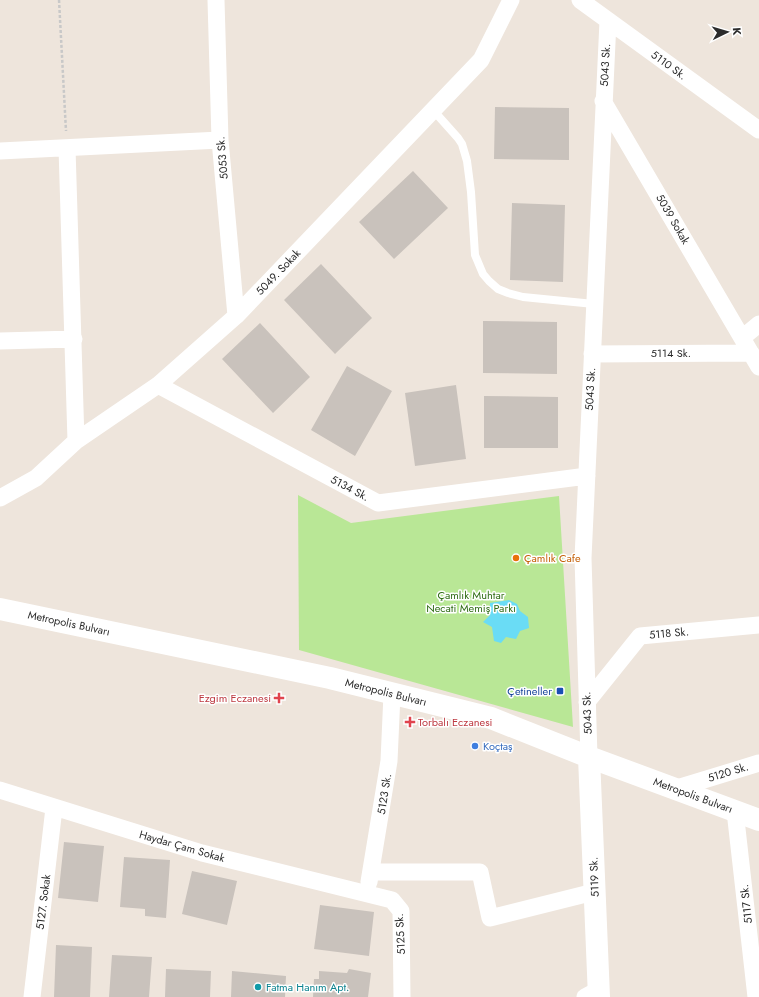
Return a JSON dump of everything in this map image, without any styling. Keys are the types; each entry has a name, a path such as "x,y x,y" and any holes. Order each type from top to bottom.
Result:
{"main road":[{"name":"Metropolis Bulvarı","path":"0,609 330,678 491,718 589,757 759,820"},
{"name":"5119 Sk.","path":"589,757 594,892 594,995"}],"street":[{"name":"5053 Sk.","path":"216,0 220,140 236,316"},
{"name":"5049. Sokak","path":"0,498 36,478 76,441 158,386 236,316 481,60 511,0"},
{"name":"5110 Sk.","path":"580,0 759,130"},
{"name":"5043 Sk.","path":"589,757 583,558 608,21"},
{"name":"5039 Sokak","path":"604,101 755,360"},
{"path":"0,151 220,140"},
{"path":"67,148 76,441"},
{"path":"742,338 759,324"},
{"path":"0,341 74,339"},
{"name":"5114 Sk.","path":"592,354 755,360"},
{"name":"5134 Sk.","path":"158,386 378,503 587,476"},
{"name":"5118 Sk.","path":"587,702 640,636 759,625"},
{"name":"5123 Sk.","path":"366,894 389,761 392,694"},
{"name":"5120 Sk.","path":"674,789 759,763"},
{"name":"Haydar Çam Sokak","path":"0,790 202,853 366,894"},
{"name":"5127. Sokak","path":"32,997 54,808"},
{"name":"5117 Sk.","path":"735,811 756,997"},
{"path":"371,872 480,872 490,918 594,892"},
{"name":"5125 Sk.","path":"366,894 392,900 401,911 402,997"}],"lane":[{"path":"433,110 458,138 468,160 472,192 475,256 483,274 498,289 508,293 523,297 594,304"}],"path":[{"path":"60,0 67,148"}],"green space":[{"name":"Çamlık Muhtar Necati Memiş Parkı","path":"298,495 351,523 559,496 573,727 299,650"}],"water":[{"path":"509,600 517,604 520,611 528,617 529,628 520,631 516,639 506,637 501,643 494,641 492,627 483,622 490,615 490,603"}],"building":[{"path":"495,107 569,108 569,160 494,159"},
{"path":"413,171 448,208 394,259 359,222"},
{"path":"512,203 565,205 563,282 510,280"},
{"path":"321,264 372,318 335,354 284,300"},
{"path":"483,321 557,322 557,374 483,373"},
{"path":"260,323 310,377 273,413 222,359"},
{"path":"347,366 392,391 355,456 311,430"},
{"path":"456,385 466,459 415,466 405,393"},
{"path":"484,396 558,397 558,448 484,448"},
{"path":"64,842 104,846 98,902 58,898"},
{"path":"124,857 170,860 166,918 145,916 145,909 120,907"},
{"path":"192,871 237,881 227,925 182,914"},
{"path":"320,905 374,912 369,956 314,949"},
{"path":"56,945 92,947 90,997 54,997"},
{"path":"112,955 152,957 149,997 109,997"},
{"path":"166,969 211,971 210,997 165,997"},
{"path":"349,969 371,973 368,997 313,997 314,979 319,979 319,971 347,973"},
{"name":"Fatma Hanım Apt.","path":"232,971 286,976 285,997 231,997"}],"place":[{"name":"Çamlık Cafe","path":"516,558"},
{"name":"Çetineller","path":"560,691"},
{"name":"Ezgim Eczanesi","path":"279,698"},
{"name":"Torbalı Eczanesi","path":"410,722"},
{"name":"Koçtaş","path":"475,746"},
{"name":"Fatma Hanım Apt.","path":"258,987"}]}
